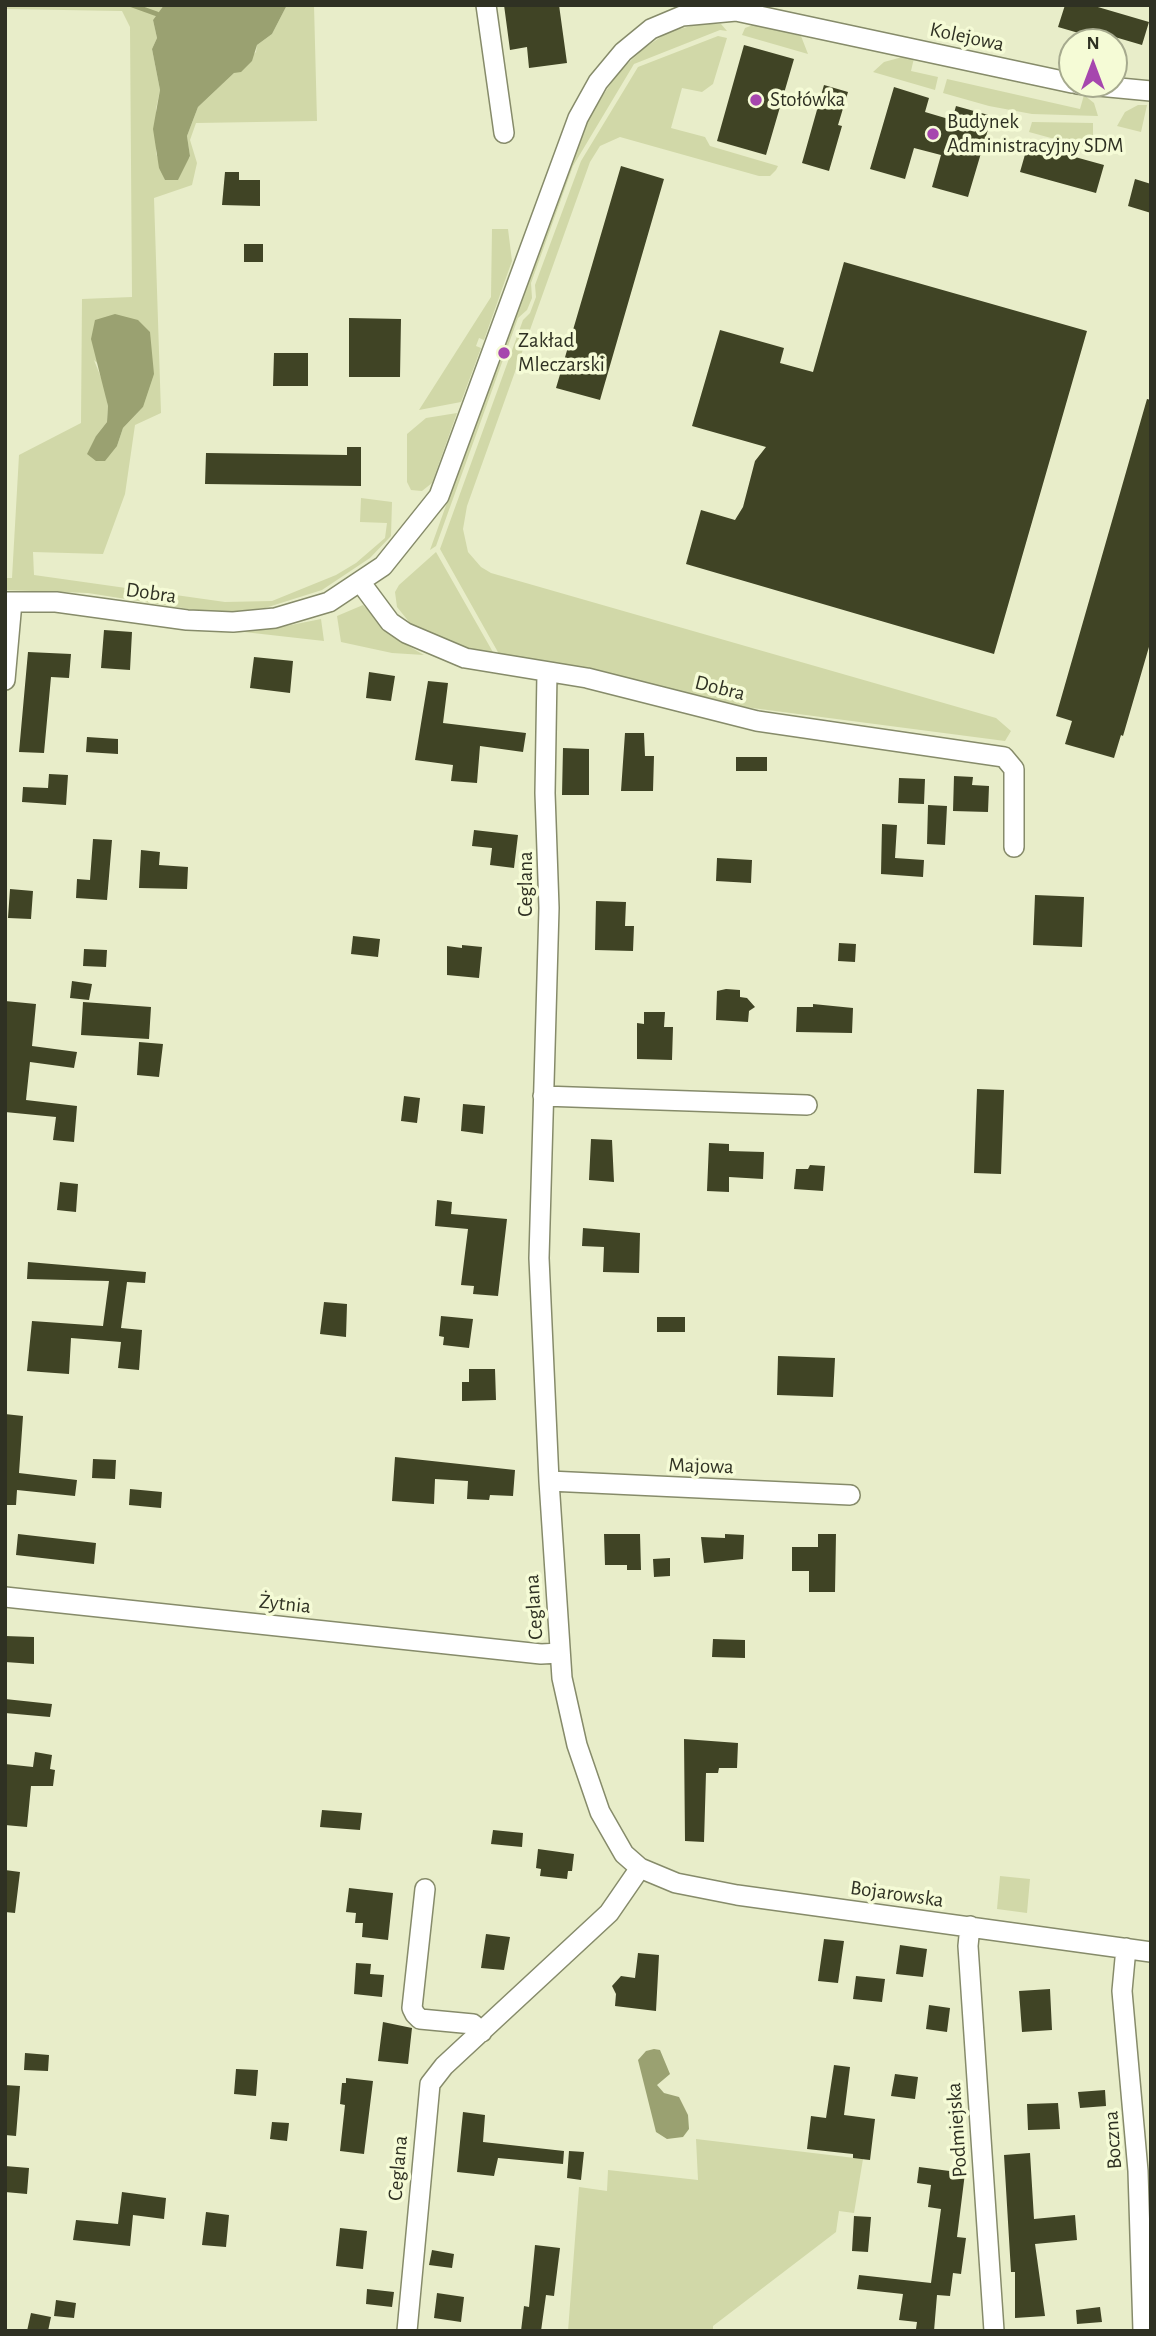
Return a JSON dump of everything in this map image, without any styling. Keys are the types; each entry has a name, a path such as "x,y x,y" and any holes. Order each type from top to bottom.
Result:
{"street":[{"path":"486,5 504,133"},
{"name":"Kolejowa","path":"558,169 578,118 598,82 623,52 651,29 682,16 736,10 1058,80"},
{"name":"Kolejowa","path":"1128,89 1151,91"},
{"name":"Dobra","path":"9,602 57,603 187,620 233,622 275,618 305,610 328,602 361,583 394,554 439,496 558,169"},
{"name":"Dobra","path":"361,583 390,622 422,643 465,658 587,678 757,721 1004,757 1014,769 1014,847"},
{"path":"5,680 9,602"},
{"name":"Ceglana","path":"407,2331 430,2084 608,1913 640,1868 615,1842 593,1795 566,1701 560,1653 539,1258 549,908 545,793 547,673"},
{"path":"543,1096 807,1105"},
{"name":"Majowa","path":"549,1481 850,1495"},
{"name":"Żytnia","path":"5,1597 528,1653 560,1653"},
{"name":"Bojarowska","path":"640,1868 657,1877 699,1888 1151,1952"},
{"path":"425,1889 412,2008 420,2019 473,2024 482,2032"},
{"name":"Podmiejska","path":"970,1926 968,1947 994,2331"},
{"name":"Boczna","path":"1126,1948 1122,1991 1144,2171 1143,2331"}],"shaded area":[{"path":"5,5 164,5 153,20 157,38 152,49 160,90 156,109 156,153 165,180 190,157 187,136 198,107 256,52 257,45 272,34 287,5 314,5 317,121 196,123 190,140 197,163 192,185 154,198 161,413 135,425 125,494 103,554 33,552 34,575 225,602 272,601 336,575 356,563 385,538 387,523 360,522 361,498 392,502 391,536 370,558 322,590 265,608 230,612 195,610 88,593 5,590 5,578 12,578 19,455 81,423 82,299 132,297 130,27 122,11 5,9","holes":["94,360 143,407 123,428 117,446 96,436 107,422 108,406 104,385"]},
{"path":"164,5 287,5 272,34 257,45 252,61 241,72 234,73 198,107 187,136 190,156 178,180 165,180 159,168 153,129 160,90 152,49 157,38 153,20"},
{"path":"699,24 721,24 727,31 720,30 634,64 573,166 531,283 532,298 527,310 518,318 436,546 430,550 569,163 593,110 618,73 643,49 668,32"},
{"path":"753,25 801,36 808,54 742,35 745,28"},
{"path":"718,36 727,38 713,84 702,92 682,88 671,128 705,137 710,146 778,166 770,176 759,176 620,137 600,146 590,162 467,506 463,529 468,552 481,567 491,573 996,718 1011,731 1005,741 737,706 499,654 440,549 523,320 530,313 536,297 535,285 581,161 638,67"},
{"path":"906,56 914,58 911,71 938,77 935,90 873,72 884,62"},
{"path":"947,79 1080,109 1083,98 1088,98 1094,103 1098,116 1032,114 943,93"},
{"path":"1138,105 1147,105 1141,132 1117,126 1125,112"},
{"path":"1032,122 1093,123 1093,138 1084,147 1029,132"},
{"path":"492,229 508,229 512,261 484,340 479,338 476,346 481,348 461,402 419,410 491,297"},
{"path":"115,314 138,320 150,332 154,374 143,407 123,428 117,446 105,461 96,461 87,454 107,422 108,406 91,339 95,320"},
{"path":"457,413 432,483 422,491 411,490 407,482 407,434 426,418"},
{"path":"436,552 494,654 478,653 414,628 397,607 395,592 399,585"},
{"path":"363,605 400,641 424,655 392,653 341,642 337,616"},
{"path":"321,619 324,641 244,632 244,629 276,628"},
{"path":"1000,1876 1030,1879 1027,1913 997,1909"},
{"path":"660,2050 670,2074 657,2085 664,2093 679,2097 688,2115 689,2129 683,2137 667,2139 656,2132 638,2060 646,2051"},
{"path":"696,2139 863,2159 854,2213 839,2211 836,2232 713,2326 713,2331 568,2331 579,2187 607,2191 608,2170 698,2180"}],"building":[{"path":"504,5 559,5 567,63 529,68 527,47 510,50"},
{"path":"1065,5 1091,5 1149,22 1142,45 1128,41 1128,28 1058,27"},
{"name":"Stołówka","path":"744,45 794,59 766,155 717,141"},
{"path":"824,85 848,92 838,125 842,126 829,171 802,163"},
{"name":"Budynek Administracyjny SDM","path":"894,87 929,98 925,112 952,120 956,106 992,116 968,197 932,187 941,155 914,148 905,179 870,169"},
{"path":"1028,144 1104,165 1096,193 1020,172"},
{"path":"621,166 664,179 600,400 556,388"},
{"path":"225,172 239,172 239,180 260,180 260,206 222,205"},
{"path":"1135,179 1151,184 1151,213 1128,206"},
{"path":"244,244 263,244 263,262 244,262"},
{"path":"844,262 1087,331 994,654 686,564 701,510 735,520 743,507 755,461 766,447 692,426 720,330 784,348 780,363 813,372"},
{"path":"349,318 401,319 400,377 349,377"},
{"path":"274,353 308,353 308,386 273,386"},
{"path":"1147,399 1151,400 1151,640 1114,758 1065,744 1072,721 1056,716"},
{"path":"347,447 361,447 361,486 205,484 206,453 347,455"},
{"path":"104,630 132,632 130,670 101,668"},
{"path":"28,652 71,654 69,678 51,677 44,753 19,752"},
{"path":"254,657 293,661 290,693 250,688"},
{"path":"369,672 395,676 391,701 366,698"},
{"path":"428,681 448,683 443,723 526,733 523,752 480,746 477,783 451,781 453,765 415,760"},
{"path":"625,733 644,733 645,756 654,756 653,791 621,791"},
{"path":"87,737 118,739 118,754 86,752"},
{"path":"563,748 589,749 589,795 562,795"},
{"path":"736,757 767,757 767,771 736,771"},
{"path":"49,774 68,775 66,805 22,802 23,787 48,788"},
{"path":"954,776 973,777 972,785 989,786 988,812 953,811"},
{"path":"899,778 925,779 924,804 898,803"},
{"path":"928,805 947,806 945,845 927,844"},
{"path":"882,824 897,825 895,858 924,860 923,877 881,874"},
{"path":"474,830 518,835 514,868 490,865 492,848 472,846"},
{"path":"93,839 112,840 107,900 76,898 77,879 90,880"},
{"path":"141,850 160,852 159,865 188,867 187,889 139,888"},
{"path":"717,858 752,860 751,883 716,881"},
{"path":"10,889 33,891 31,919 8,918"},
{"path":"1035,895 1084,897 1082,947 1033,945"},
{"path":"596,901 626,902 625,926 634,926 633,951 595,950"},
{"path":"353,936 380,939 378,957 351,954"},
{"path":"839,943 856,944 855,962 838,961"},
{"path":"462,945 482,947 479,978 447,975 447,946 462,948"},
{"path":"84,949 107,950 106,967 83,966"},
{"path":"72,981 92,984 89,1000 70,998"},
{"path":"740,990 740,997 747,998 755,1007 749,1011 748,1022 716,1020 717,991"},
{"path":"5,1001 36,1004 32,1046 77,1052 74,1068 30,1062 26,1100 77,1106 74,1142 53,1140 56,1117 5,1112"},
{"path":"83,1002 151,1007 149,1039 81,1035"},
{"path":"813,1004 853,1008 852,1033 796,1032 797,1007 813,1007"},
{"path":"644,1012 665,1012 664,1027 673,1027 672,1060 637,1059 637,1023 644,1024"},
{"path":"139,1042 163,1044 159,1077 137,1075"},
{"path":"977,1089 1004,1090 1001,1174 974,1173"},
{"path":"404,1096 420,1098 417,1123 401,1121"},
{"path":"463,1104 485,1106 483,1134 461,1131"},
{"path":"591,1139 612,1140 614,1182 589,1180"},
{"path":"709,1143 729,1144 729,1151 764,1152 763,1179 729,1177 729,1192 707,1191"},
{"path":"810,1165 825,1166 823,1191 794,1189 796,1169 808,1169"},
{"path":"60,1182 78,1184 76,1212 57,1210"},
{"path":"437,1200 452,1202 451,1214 507,1219 498,1296 473,1294 474,1286 461,1285 468,1229 435,1226"},
{"path":"583,1228 640,1233 639,1273 603,1272 604,1247 582,1246"},
{"path":"28,1262 146,1272 145,1283 127,1282 121,1328 142,1330 139,1370 118,1368 121,1342 71,1338 69,1374 27,1371 32,1321 103,1326 109,1281 27,1279"},
{"path":"324,1302 347,1304 346,1337 320,1334"},
{"path":"441,1316 473,1319 469,1348 443,1345 444,1337 439,1336"},
{"path":"657,1317 685,1317 685,1332 657,1332"},
{"path":"778,1356 835,1358 833,1397 777,1395"},
{"path":"469,1369 495,1369 496,1400 462,1401 462,1382 469,1382"},
{"path":"5,1414 23,1416 19,1473 77,1480 75,1496 17,1490 16,1505 5,1505"},
{"path":"395,1457 515,1470 513,1496 490,1495 489,1500 467,1499 468,1481 435,1479 434,1504 392,1501"},
{"path":"93,1459 116,1460 115,1479 92,1478"},
{"path":"130,1489 162,1492 161,1508 129,1505"},
{"path":"18,1534 96,1543 94,1564 16,1555"},
{"path":"604,1534 640,1534 641,1570 627,1570 627,1565 605,1565"},
{"path":"725,1534 744,1535 743,1559 704,1563 701,1537 725,1538"},
{"path":"818,1534 836,1534 835,1592 809,1592 809,1571 792,1571 792,1547 818,1547"},
{"path":"670,1558 670,1576 654,1577 653,1559"},
{"path":"5,1636 34,1637 34,1664 5,1662"},
{"path":"713,1639 745,1640 745,1658 712,1657"},
{"path":"5,1699 52,1704 50,1717 5,1713"},
{"path":"684,1739 738,1743 737,1768 719,1768 718,1773 706,1773 704,1842 685,1841"},
{"path":"35,1752 52,1755 50,1769 55,1770 53,1786 31,1786 27,1827 5,1825 5,1764 33,1767"},
{"path":"322,1810 362,1813 360,1830 320,1827"},
{"path":"493,1830 523,1833 522,1847 491,1844"},
{"path":"538,1849 574,1854 572,1871 568,1871 567,1879 540,1876 541,1869 536,1868"},
{"path":"5,1870 20,1872 15,1913 5,1912"},
{"path":"349,1888 393,1893 388,1940 362,1937 363,1923 355,1923 356,1913 346,1912"},
{"path":"486,1934 510,1937 504,1970 481,1968"},
{"path":"824,1939 844,1941 838,1983 818,1981"},
{"path":"900,1945 927,1949 923,1977 896,1974"},
{"path":"638,1953 659,1955 656,2011 615,2006 616,1994 612,1986 621,1976 635,1978"},
{"path":"356,1963 371,1964 370,1974 384,1975 382,1997 354,1994"},
{"path":"856,1976 885,1979 882,2002 853,1999"},
{"path":"1050,1989 1052,2030 1022,2032 1019,1991"},
{"path":"929,2005 950,2008 947,2032 926,2029"},
{"path":"383,2022 412,2028 408,2064 378,2061"},
{"path":"25,2053 49,2055 48,2071 24,2070"},
{"path":"834,2065 850,2067 844,2115 875,2119 870,2160 853,2158 853,2154 807,2149 811,2116 826,2118"},
{"path":"236,2069 258,2070 256,2096 234,2094"},
{"path":"895,2074 918,2077 915,2099 891,2096"},
{"path":"346,2078 373,2081 364,2154 340,2151 345,2105 340,2104 342,2083 346,2083"},
{"path":"5,2085 20,2086 16,2136 5,2135"},
{"path":"1105,2090 1106,2106 1080,2108 1078,2092"},
{"path":"1058,2103 1060,2129 1028,2130 1027,2104"},
{"path":"463,2112 485,2115 483,2142 564,2151 563,2164 498,2158 494,2176 457,2172"},
{"path":"272,2122 289,2123 287,2141 270,2139"},
{"path":"569,2151 584,2152 581,2180 567,2178"},
{"path":"1030,2153 1034,2219 1075,2215 1077,2240 1035,2244 1045,2316 1015,2318 1015,2272 1011,2272 1004,2155"},
{"path":"5,2166 29,2168 27,2194 5,2192"},
{"path":"919,2167 965,2173 957,2237 966,2238 961,2274 953,2273 950,2296 937,2295 934,2331 916,2329 917,2322 899,2320 903,2294 857,2289 859,2275 931,2283 941,2209 928,2207 931,2185 917,2183"},
{"path":"122,2192 166,2198 164,2219 133,2215 130,2246 73,2240 76,2220 118,2224"},
{"path":"206,2212 229,2215 226,2247 202,2245"},
{"path":"854,2216 871,2217 868,2252 852,2251"},
{"path":"340,2228 367,2231 363,2269 336,2266"},
{"path":"535,2245 560,2248 554,2296 546,2295 541,2331 521,2331 524,2306 529,2307"},
{"path":"432,2250 454,2254 452,2268 429,2265"},
{"path":"367,2289 394,2292 392,2307 366,2304"},
{"path":"437,2293 464,2297 461,2322 434,2318"},
{"path":"56,2300 76,2303 74,2318 54,2316"},
{"path":"1100,2307 1102,2322 1077,2324 1076,2310"},
{"path":"31,2313 51,2317 48,2331 27,2331"}],"waterway":[{"path":"132,5 157,14"}],"place":[{"name":"Stołówka","path":"756,100"},
{"name":"Budynek Administracyjny SDM","path":"933,134"},
{"name":"Zakład Mleczarski","path":"504,353"}]}
